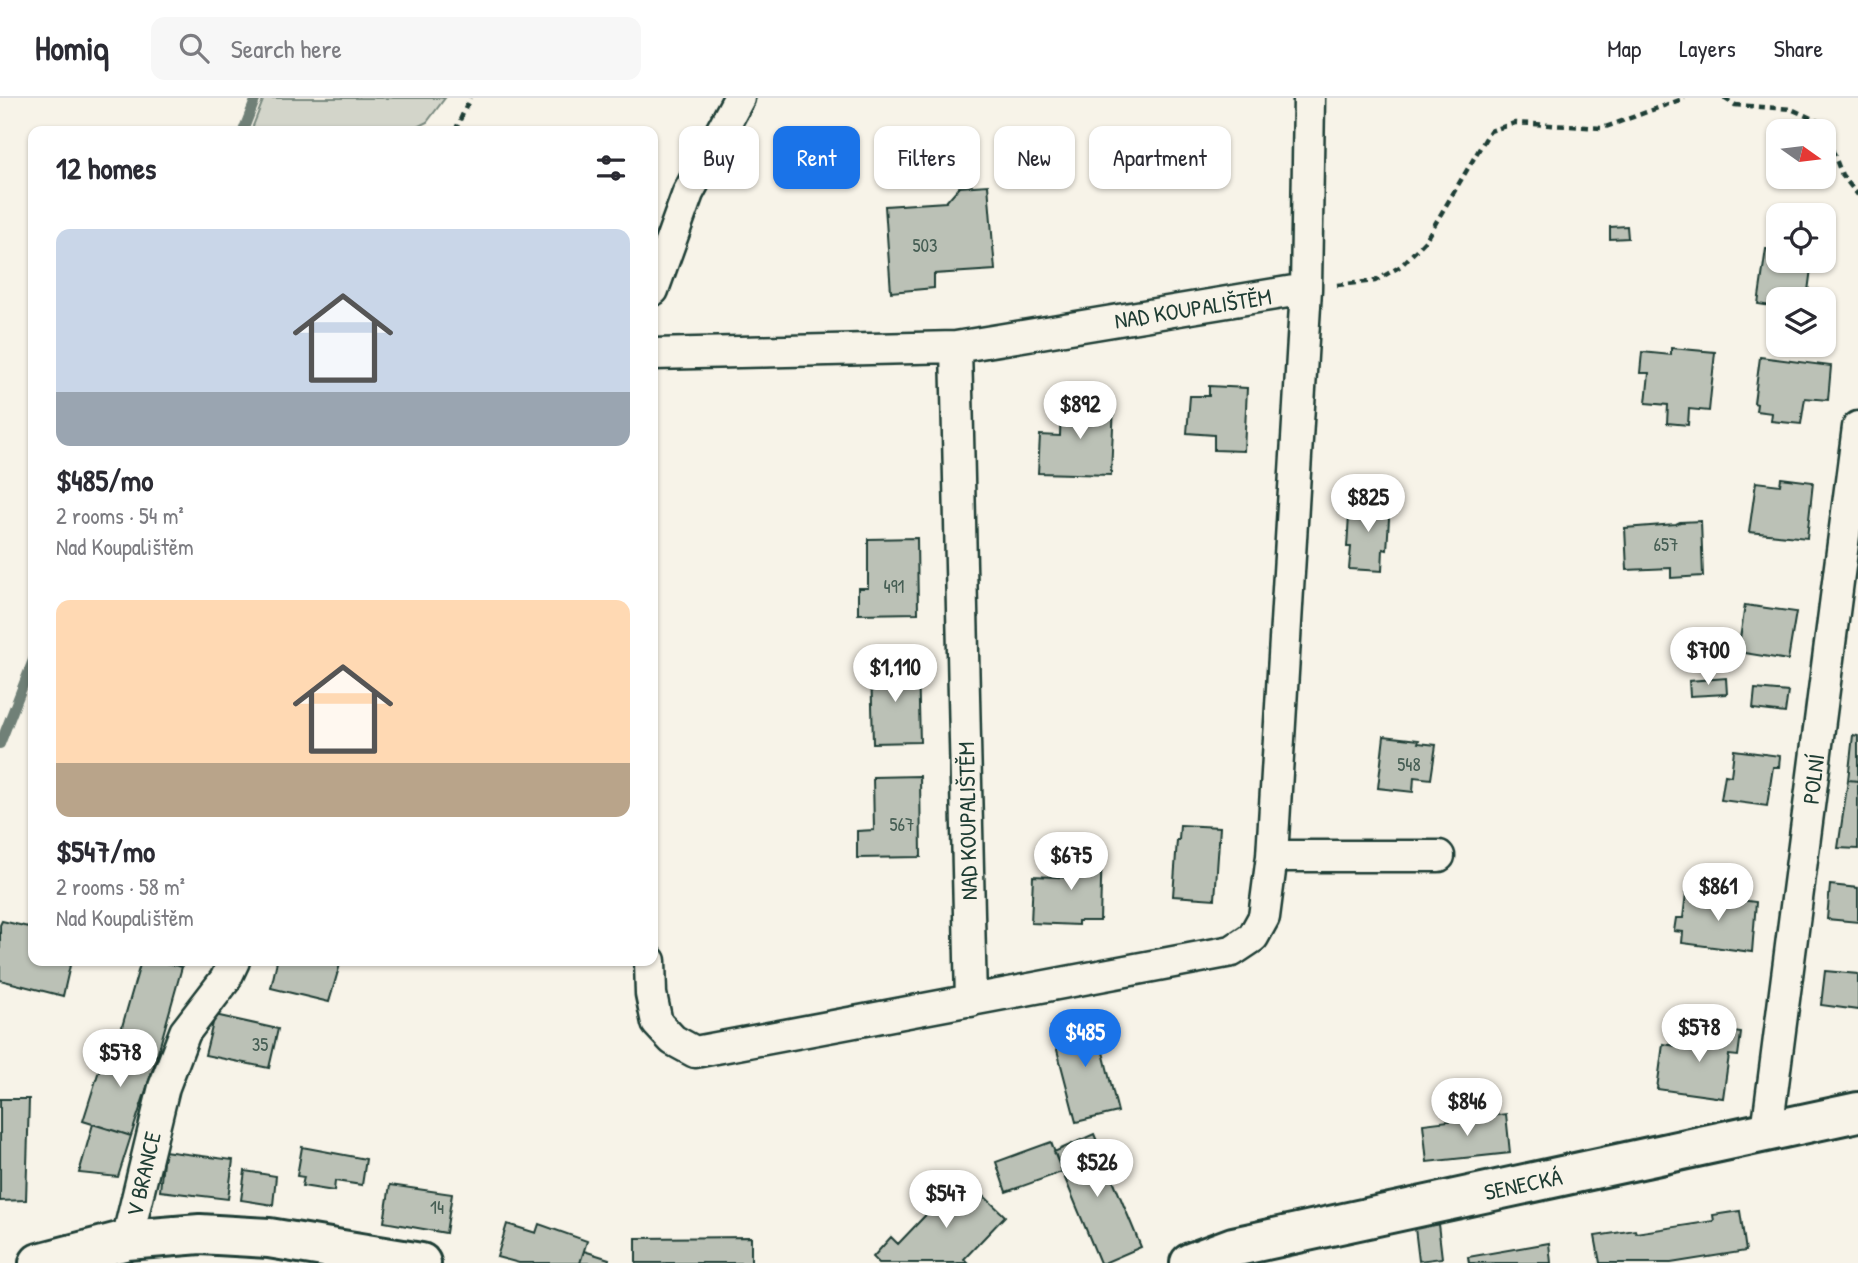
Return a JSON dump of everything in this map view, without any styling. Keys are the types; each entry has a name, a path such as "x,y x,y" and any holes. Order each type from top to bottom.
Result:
{"street":[{"path":"658,276 688,192 739,98"},
{"name":"NAD KOUPALIŠTĚM","path":"650,966 651,994 657,1023 673,1040 695,1052 1232,951 1252,937 1264,917 1272,856 1306,289 1309,98"},
{"name":"NAD KOUPALIŠTĚM","path":"658,354 956,347 1306,289"},
{"name":"NAD KOUPALIŠTĚM","path":"956,347 971,1001"},
{"name":"POLNÍ","path":"1767,1131 1858,427"},
{"path":"1272,856 1440,856"},
{"name":"V BRANCE","path":"127,1240 164,1087 185,1032 225,980 232,966"},
{"name":"SENECKÁ","path":"1190,1263 1233,1248 1858,1112"},
{"path":"39,1263 127,1240 200,1234 269,1238 421,1263"}],"path":[{"path":"457,126 470,98"},
{"path":"1306,289 1375,281 1401,266 1425,241 1490,131 1515,123 1603,128 1685,98"},
{"path":"1724,98 1735,106 1791,109 1822,123 1842,175 1858,195"}],"shaded area":[{"path":"264,98 445,98 427,122 419,126 253,126"}],"building":[{"path":"988,185 995,270 934,274 934,288 891,292 885,206 946,202 957,189 980,189 980,186"},
{"path":"1627,226 1628,238 1610,239 1610,227"},
{"path":"1766,249 1766,273 1810,273 1809,287 1766,287 1766,305 1758,304"},
{"path":"1671,348 1715,352 1709,411 1689,409 1688,425 1667,423 1668,405 1646,403 1649,373 1640,373 1642,352 1671,355"},
{"path":"1760,357 1831,366 1828,400 1805,398 1801,424 1771,421 1772,413 1756,411 1757,404 1754,403"},
{"path":"1209,386 1247,388 1244,451 1214,450 1214,435 1187,433 1190,396 1209,396"},
{"path":"1061,402 1114,403 1111,475 1038,473 1040,435 1060,436"},
{"path":"1781,478 1813,482 1807,538 1749,532 1756,482 1780,485"},
{"path":"1350,500 1390,503 1387,550 1383,549 1382,571 1349,569 1351,547 1347,547"},
{"path":"1701,521 1703,576 1671,578 1671,568 1627,570 1625,528"},
{"path":"917,538 918,613 858,614 858,588 868,588 868,539"},
{"path":"1745,605 1796,612 1788,660 1738,652"},
{"path":"918,666 920,742 873,743 871,667"},
{"path":"1726,678 1727,694 1690,696 1689,681"},
{"path":"1755,689 1788,692 1785,713 1753,709"},
{"path":"1853,735 1858,736 1858,781 1848,780"},
{"path":"1384,736 1436,745 1431,779 1414,777 1413,792 1378,788"},
{"path":"1734,750 1780,756 1779,767 1773,767 1767,806 1721,800 1725,775 1731,776"},
{"path":"920,776 921,857 857,858 857,831 874,830 873,777"},
{"path":"1848,780 1858,781 1858,849 1838,848"},
{"path":"1180,825 1220,827 1215,899 1173,896"},
{"path":"1079,843 1102,844 1100,921 1078,921 1078,925 1031,923 1033,876 1078,878"},
{"path":"1830,885 1858,888 1858,922 1827,919"},
{"path":"1686,893 1756,902 1752,952 1682,943 1683,932 1674,931 1676,918 1683,918"},
{"path":"2,921 28,927 28,966 70,966 63,996 0,980"},
{"path":"140,966 182,967 157,1056 117,1044"},
{"path":"276,966 340,966 329,1002 271,988"},
{"path":"1825,971 1858,974 1858,1010 1821,1005"},
{"path":"215,1015 278,1029 269,1068 205,1055"},
{"path":"1094,1016 1118,1112 1076,1122 1051,1027"},
{"path":"1708,1028 1741,1033 1738,1056 1729,1055 1723,1098 1657,1089 1663,1044 1684,1047 1685,1039 1707,1042"},
{"path":"108,1042 157,1056 131,1136 83,1121"},
{"path":"0,1099 29,1099 26,1200 0,1201"},
{"path":"1506,1114 1510,1153 1427,1162 1423,1124"},
{"path":"93,1124 131,1136 118,1177 79,1173"},
{"path":"1094,1134 1141,1247 1104,1263 1100,1263 1054,1152"},
{"path":"1051,1142 1062,1172 1006,1192 996,1162"},
{"path":"302,1147 366,1159 362,1185 335,1181 334,1191 302,1186 304,1177 297,1176"},
{"path":"164,1151 233,1160 228,1199 160,1191"},
{"path":"245,1171 276,1176 273,1205 241,1200"},
{"path":"963,1176 1005,1216 964,1259 968,1263 879,1263 873,1257 891,1237 898,1244"},
{"path":"390,1185 452,1194 446,1233 384,1222"},
{"path":"1740,1211 1746,1251 1671,1263 1600,1263 1595,1236 1635,1230 1636,1233 1714,1221 1713,1215"},
{"path":"507,1224 536,1233 539,1224 587,1241 580,1263 519,1263 497,1257"},
{"path":"1438,1224 1442,1258 1419,1261 1415,1228"},
{"path":"751,1237 751,1263 636,1263 636,1238"},
{"path":"1549,1243 1551,1263 1469,1263 1468,1257"},
{"path":"584,1251 609,1259 608,1263 580,1263"}],"waterway":[{"path":"245,126 256,98"},
{"path":"0,744 28,673"}]}
